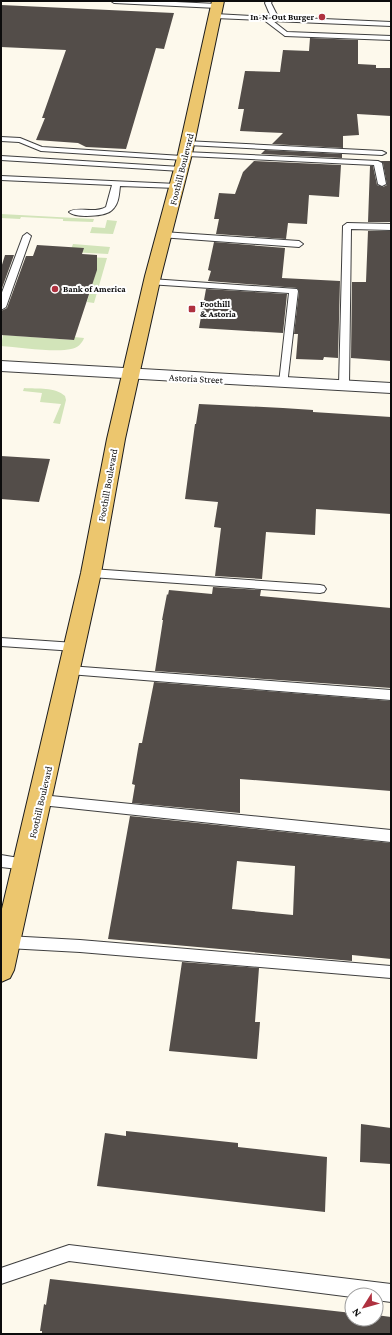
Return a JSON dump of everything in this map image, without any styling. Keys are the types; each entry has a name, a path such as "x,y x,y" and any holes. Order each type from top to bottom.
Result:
{"main road":[{"name":"Foothill Boulevard","path":"1,970 75,647 91,573 116,439 151,282 177,186 217,8"}],"street":[{"name":"Astoria Street","path":"1,366 391,388"}],"lane":[{"path":"114,1 217,8 276,19 391,24"},
{"path":"269,1 268,3 276,19"},
{"path":"266,18 285,34 391,38"},
{"path":"1,139 20,140 41,149 378,163 382,184"},
{"path":"1,158 382,153"},
{"path":"1,178 177,186"},
{"path":"73,212 98,212 107,210 112,206 117,183"},
{"path":"344,385 347,226 391,227"},
{"path":"163,235 299,244"},
{"path":"1,307 27,236"},
{"path":"151,282 294,291 284,383"},
{"path":"91,573 320,589"},
{"path":"1,642 75,647"},
{"path":"69,670 391,695"},
{"path":"41,800 391,836"},
{"path":"1,861 26,864"},
{"path":"7,942 88,947 391,972"},
{"path":"1,1276 69,1253 391,1293"}],"green space":[{"path":"1,214 94,219 93,222 21,217 20,219 1,218"},
{"path":"107,220 117,221 113,234 90,233 92,227 105,228"},
{"path":"73,244 110,247 108,254 70,252"},
{"path":"69,256 107,258 94,303 87,302 97,268"},
{"path":"3,335 73,340 74,337 84,338 81,344 77,347 64,350 47,350 1,346"},
{"path":"24,388 51,390 65,396 66,400 60,424 53,423 61,404 40,402 42,393 23,391"}],"building":[{"path":"1,5 174,13 164,49 156,48 126,149 86,147 78,143 36,140 45,118 42,118 66,50 1,47"},
{"path":"310,38 358,40 358,64 376,65 376,68 391,68 391,116 357,114 359,135 343,136 343,148 272,144 283,133 240,131 244,109 238,109 245,71 280,72 283,50 309,51"},
{"path":"265,150 342,154 342,158 261,154"},
{"path":"254,161 341,165 339,197 309,195 307,224 288,223 286,239 216,234 219,219 214,219 219,193 235,194 243,172"},
{"path":"380,161 391,161 391,222 368,222 370,166 373,166 377,185 383,187 387,185 383,163"},
{"path":"368,231 391,231 391,361 351,358 352,282 366,282"},
{"path":"214,242 285,248 282,278 340,281 338,358 324,357 323,360 296,359 298,334 294,334 299,291 297,288 208,281 211,271 208,270"},
{"name":"Bank of America","path":"37,245 84,248 82,254 97,255 97,270 74,340 1,335 1,311 7,308 26,256 33,256"},
{"path":"5,255 14,255 1,291 1,268"},
{"path":"206,289 287,294 283,333 199,328"},
{"path":"199,404 313,410 313,412 391,417 391,514 316,509 315,535 266,532 262,579 215,576 221,528 214,527 218,502 185,499"},
{"path":"1,456 50,459 39,502 1,499"},
{"path":"213,587 261,590 260,596 391,608 391,688 155,671 162,620 169,590 212,594"},
{"path":"154,682 391,701 391,791 240,779 240,813 132,803 135,785 132,784 139,743 142,743"},
{"path":"130,816 391,843 391,959 352,955 352,961 108,939","holes":["237,861 295,866 293,915 232,909"]},
{"path":"182,962 259,968 255,1022 260,1022 257,1059 169,1051"},
{"path":"361,1124 391,1128 391,1164 360,1162"},
{"path":"126,1131 238,1143 238,1147 327,1157 325,1212 97,1186 105,1133 126,1136"},
{"path":"50,1279 344,1312 344,1327 384,1327 384,1316 391,1317 391,1334 42,1334 42,1331 40,1331 44,1304 46,1305"}],"place":[{"name":"In-N-Out Burger","path":"322,17"},
{"name":"Bank of America","path":"55,289"},
{"name":"Foothill & Astoria","path":"192,309"}]}
